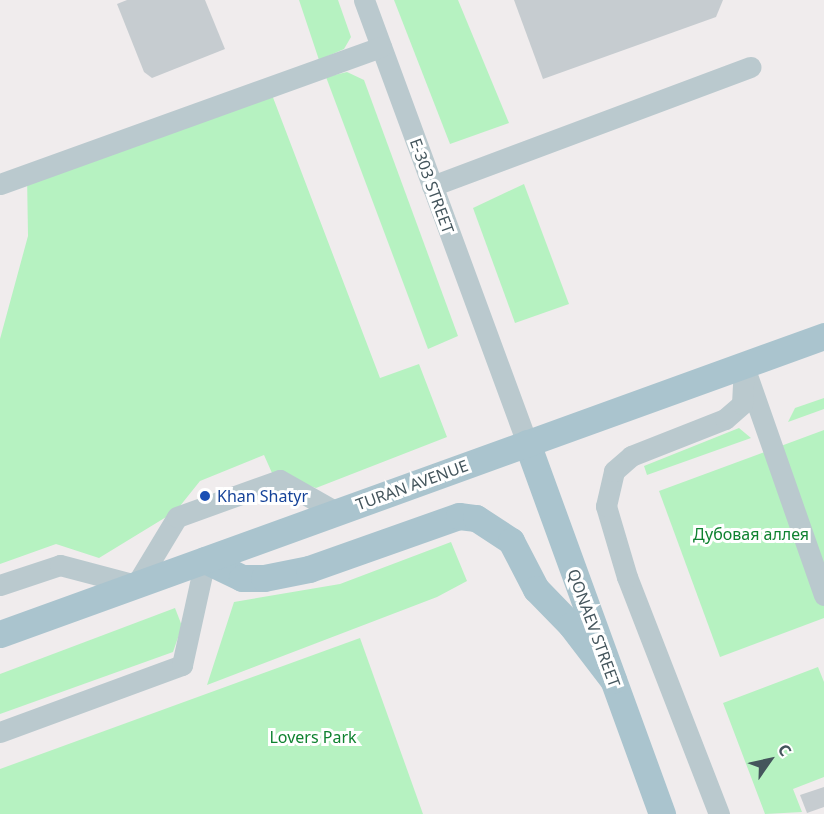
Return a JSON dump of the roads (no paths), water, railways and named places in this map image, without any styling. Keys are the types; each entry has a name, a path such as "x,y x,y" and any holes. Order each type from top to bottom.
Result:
{"main road":[{"name":"TURAN AVENUE","path":"0,634 824,336"},
{"name":"QONAEV STREET","path":"527,443 662,814"},
{"path":"205,560 242,578 264,578 309,569 451,518 476,518 511,541 536,589 571,624 613,680"}],"street":[{"name":"E-303 STREET","path":"364,0 527,443"},
{"path":"0,184 381,47"},
{"path":"432,186 750,67"},
{"path":"744,366 824,595"},
{"path":"719,814 627,577 606,506 614,471 631,456 725,419 742,404 744,366"},
{"path":"0,585 60,565 136,585 177,517 280,480 336,513"},
{"path":"0,732 182,665 205,560"}],"place":[{"name":"Khan Shatyr","path":"205,496"}],"park label":[{"name":"Дубовая аллея","path":"751,534"},
{"name":"Lovers Park","path":"313,737"}]}
